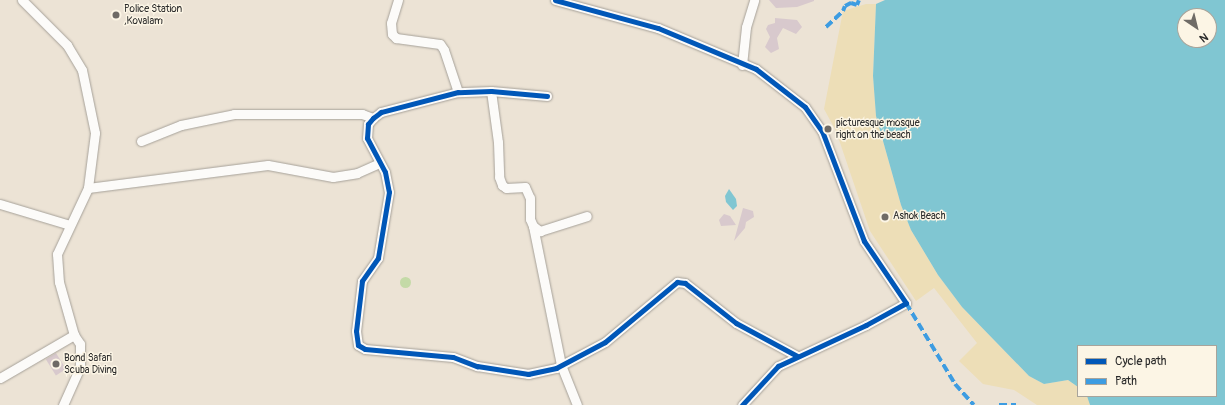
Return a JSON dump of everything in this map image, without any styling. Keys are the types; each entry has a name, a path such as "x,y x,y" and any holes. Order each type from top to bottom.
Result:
{"street":[{"path":"22,0 67,45 82,70 95,133 88,188 57,254 59,282 74,335 80,344 80,367 63,405"},
{"path":"398,0 391,23 392,34 396,38 440,44 444,50 458,92"},
{"path":"555,0 658,28 742,65 756,69 805,107 822,131 864,241 906,303 866,325 778,366 742,405"},
{"path":"742,65 746,27 754,0"},
{"path":"491,91 498,142 500,182 506,188 520,186 528,190 530,218 533,226 561,365 577,405"},
{"path":"370,121 394,108 458,92 491,91 547,96"},
{"path":"141,141 181,125 234,114 362,114 370,121"},
{"path":"370,121 367,138 388,182 389,192 378,258 362,281 356,332 358,345 365,349 453,357 477,366 528,374 561,365 605,342 677,282 685,283 736,323 797,356"},
{"path":"88,188 268,165 333,177 357,173 379,163"},
{"path":"0,204 70,225"},
{"path":"533,226 540,231 587,216"},
{"path":"0,378 74,335"}],"green space":[{"path":"403,277 407,277 409,278 409,286 403,287 400,284 400,280"}],"sand":[{"name":"Ashok Beach","path":"866,4 876,4 873,76 876,116 901,205 911,230 938,275 962,307 1029,376 1044,384 1068,380 1077,386 1077,397 1088,397 1090,405 1037,405 1014,390 983,384 959,361 977,343 934,288 916,301 870,231 836,131 824,109 843,11"}],"water":[{"path":"885,0 1225,0 1225,405 1090,405 1087,397 1217,397 1217,345 1077,345 1077,386 1068,380 1044,384 1029,376 962,307 938,275 911,230 901,205 876,116 873,76 876,4"},
{"path":"729,189 736,199 737,206 733,210 726,202 725,196"}],"building":[{"path":"769,0 814,1 797,7 776,8"},
{"path":"775,18 797,20 802,27 796,34 783,28 777,38 779,49 771,53 765,47 770,37 766,29 768,25 775,23"},
{"path":"743,208 753,211 754,217 746,222 745,228 734,241"},
{"path":"724,214 730,216 736,225 721,226 719,220"},
{"name":"Bond Safari Scuba Diving","path":"56,353 66,369 56,375 46,359"}],"marked path":[{"path":"826,27 843,11 845,6 851,3 857,5 859,0"},
{"path":"906,303 955,384 974,405"},
{"path":"999,405 1016,405"}],"cycle path":[{"path":"555,0 658,28 756,69 805,107 822,131 864,241 906,303 866,325 778,366 742,405"},
{"path":"547,96 491,91 458,92 381,112 368,124 367,138 385,172 389,192 378,258 362,281 356,331 358,345 365,349 453,357 477,366 528,374 556,368 605,342 677,282 685,283 736,323 797,356"}],"place":[{"name":"Police Station ,Kovalam","path":"116,15"},
{"name":"picturesque mosque right on the beach","path":"828,129"},
{"name":"Ashok Beach","path":"885,217"},
{"name":"Bond Safari Scuba Diving","path":"56,364"}]}
